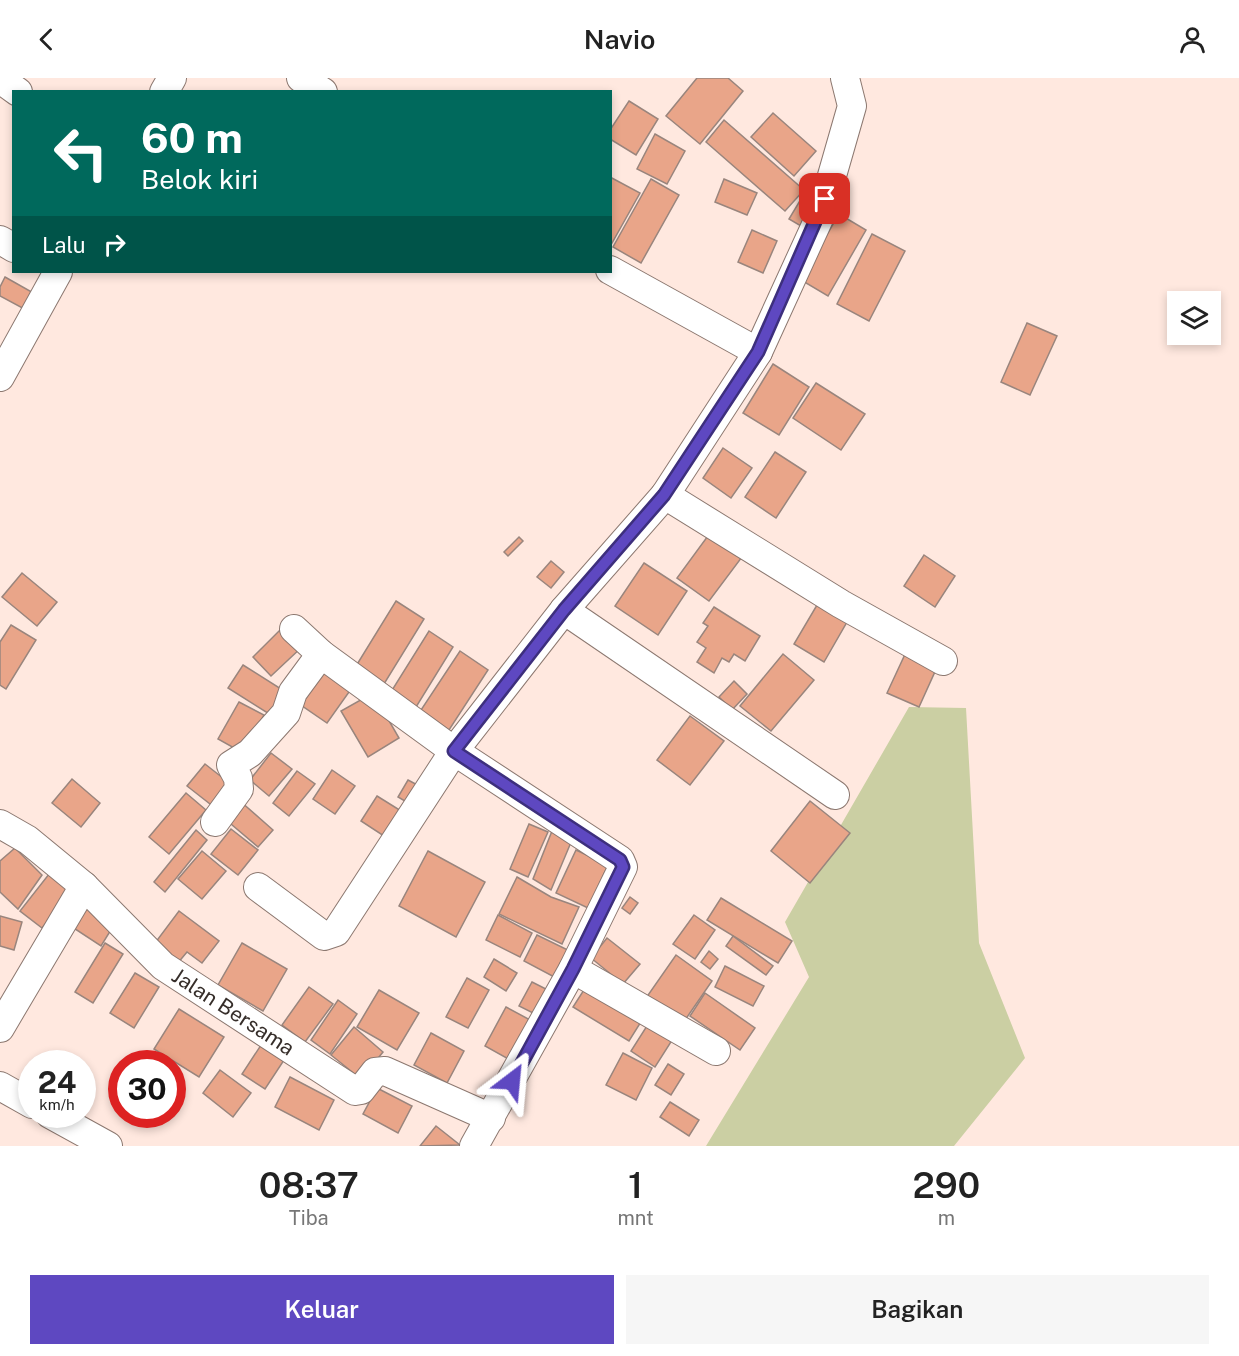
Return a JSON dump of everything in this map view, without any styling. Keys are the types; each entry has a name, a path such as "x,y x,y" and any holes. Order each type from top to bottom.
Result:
{"street":[{"path":"258,887 324,936 336,932 454,751 564,610 664,495 758,352 821,214 852,106 845,78"},
{"path":"0,79 15,90"},
{"path":"612,271 758,352"},
{"path":"0,376 55,273"},
{"path":"664,495 841,604 943,661"},
{"path":"564,610 835,795"},
{"path":"294,629 321,654 454,751 620,860 623,867 573,969 474,1146"},
{"path":"215,822 239,789 238,778 231,765 250,753 286,713 293,692 321,654"},
{"name":"Jalan Bersama","path":"0,824 28,840 84,886 163,966 355,1091 361,1090 375,1072 385,1071 491,1118"},
{"path":"0,1028 84,886"},
{"path":"573,969 716,1051"},
{"path":"0,1086 18,1096"},
{"path":"71,1138 108,1146"}],"green space":[{"path":"909,707 966,708 979,943 1025,1058 954,1146 706,1146 809,977 785,922"}],"building":[{"path":"697,78 728,78 743,91 700,144 666,116"},
{"path":"629,101 658,119 636,155 612,140 612,127"},
{"path":"773,113 816,151 794,176 751,137"},
{"path":"724,120 804,190 785,211 706,142"},
{"path":"655,134 685,151 667,184 637,169"},
{"path":"612,178 640,193 612,243"},
{"path":"651,179 679,195 641,263 613,247"},
{"path":"724,179 757,193 747,215 715,202"},
{"path":"807,189 821,195 806,229 789,219"},
{"path":"839,214 866,230 828,296 801,280"},
{"path":"752,230 777,241 763,273 738,262"},
{"path":"872,234 905,251 869,321 837,304"},
{"path":"5,277 37,295 28,311 0,296 0,287"},
{"path":"1027,323 1057,336 1030,395 1001,382"},
{"path":"773,364 809,387 779,435 743,413"},
{"path":"816,383 865,414 841,450 793,418"},
{"path":"723,448 752,468 731,498 703,478"},
{"path":"775,452 806,472 776,518 745,497"},
{"path":"713,529 745,553 709,601 677,578"},
{"path":"519,537 523,541 508,556 504,552"},
{"path":"924,555 955,576 935,607 904,586"},
{"path":"551,561 564,572 551,588 537,577"},
{"path":"644,563 687,591 658,635 615,606"},
{"path":"22,573 57,602 37,626 2,597"},
{"path":"396,601 424,619 384,684 356,666"},
{"path":"817,605 847,622 824,662 794,644"},
{"path":"714,607 760,636 745,661 734,654 729,662 722,658 714,673 697,662 706,648 697,642 708,626 703,623"},
{"path":"11,625 36,640 6,689 0,685 0,642"},
{"path":"284,626 303,646 271,676 253,657"},
{"path":"429,631 453,647 413,712 389,695"},
{"path":"907,650 938,665 919,707 887,693"},
{"path":"460,651 488,670 449,730 421,710"},
{"path":"783,654 814,680 771,731 740,706"},
{"path":"323,663 354,685 327,723 295,701"},
{"path":"243,665 289,694 274,717 228,688"},
{"path":"734,681 747,694 732,710 719,697"},
{"path":"373,693 399,738 368,757 341,711"},
{"path":"239,702 264,715 243,753 218,739"},
{"path":"690,716 724,741 690,785 657,760"},
{"path":"271,753 292,769 269,796 250,780"},
{"path":"205,764 237,789 219,811 187,786"},
{"path":"332,770 355,786 335,814 313,799"},
{"path":"297,771 315,784 289,816 273,803"},
{"path":"72,779 100,803 81,827 52,803"},
{"path":"408,780 425,789 415,807 398,797"},
{"path":"186,793 206,810 169,854 149,837"},
{"path":"377,796 406,814 390,840 361,821"},
{"path":"240,801 273,830 258,847 225,819"},
{"path":"810,801 850,833 810,883 771,851"},
{"path":"529,824 548,832 528,877 510,869"},
{"path":"231,829 258,850 238,875 211,854"},
{"path":"196,830 207,840 165,892 154,882"},
{"path":"552,831 572,840 551,890 533,879"},
{"path":"15,848 42,875 18,909 0,892 0,861"},
{"path":"576,850 608,865 588,908 556,893"},
{"path":"202,851 226,871 202,899 178,879"},
{"path":"428,851 485,882 456,937 399,906"},
{"path":"53,869 75,887 42,928 20,911"},
{"path":"517,877 551,897 579,907 562,944 499,914"},
{"path":"630,897 638,903 630,914 622,908"},
{"path":"721,898 792,941 778,963 707,920"},
{"path":"79,902 114,925 101,946 66,923"},
{"path":"179,911 219,941 202,963 187,952 177,964 152,947"},
{"path":"498,915 532,933 520,957 486,940"},
{"path":"694,915 715,930 695,959 673,944"},
{"path":"0,916 22,922 14,950 0,946"},
{"path":"537,935 572,952 558,979 524,961"},
{"path":"733,936 773,966 766,975 726,946"},
{"path":"607,938 640,964 623,984 591,958"},
{"path":"105,943 123,954 93,1003 75,992"},
{"path":"242,943 287,969 263,1011 218,985"},
{"path":"709,951 718,959 710,969 701,962"},
{"path":"676,955 712,981 683,1023 646,998"},
{"path":"494,959 517,973 506,991 484,977"},
{"path":"725,966 764,986 753,1006 715,987"},
{"path":"135,973 159,987 134,1028 110,1013"},
{"path":"467,978 489,990 468,1028 446,1017"},
{"path":"532,982 556,994 543,1018 519,1006"},
{"path":"589,982 644,1017 629,1041 573,1007"},
{"path":"309,987 333,1004 305,1042 282,1025"},
{"path":"379,990 419,1013 397,1050 357,1027"},
{"path":"705,993 755,1028 740,1050 690,1016"},
{"path":"338,1000 357,1014 330,1054 311,1040"},
{"path":"506,1007 532,1021 512,1061 485,1046"},
{"path":"179,1009 224,1037 199,1077 186,1069 186,1050 154,1049"},
{"path":"652,1018 676,1034 655,1067 631,1051"},
{"path":"354,1027 383,1052 361,1079 331,1055"},
{"path":"431,1033 464,1051 447,1083 414,1065"},
{"path":"267,1036 290,1051 265,1089 242,1074"},
{"path":"623,1053 652,1068 636,1100 606,1085"},
{"path":"668,1064 684,1074 671,1095 655,1085"},
{"path":"220,1070 251,1093 233,1117 203,1093"},
{"path":"290,1077 334,1100 319,1130 275,1107"},
{"path":"377,1088 412,1106 398,1133 363,1114"},
{"path":"670,1102 699,1120 689,1136 660,1117"},
{"path":"436,1126 460,1145 420,1146"}],"route":[{"path":"512,1081 573,969 623,867 620,860 454,751 564,610 664,495 758,352 821,214 825,199"}]}
